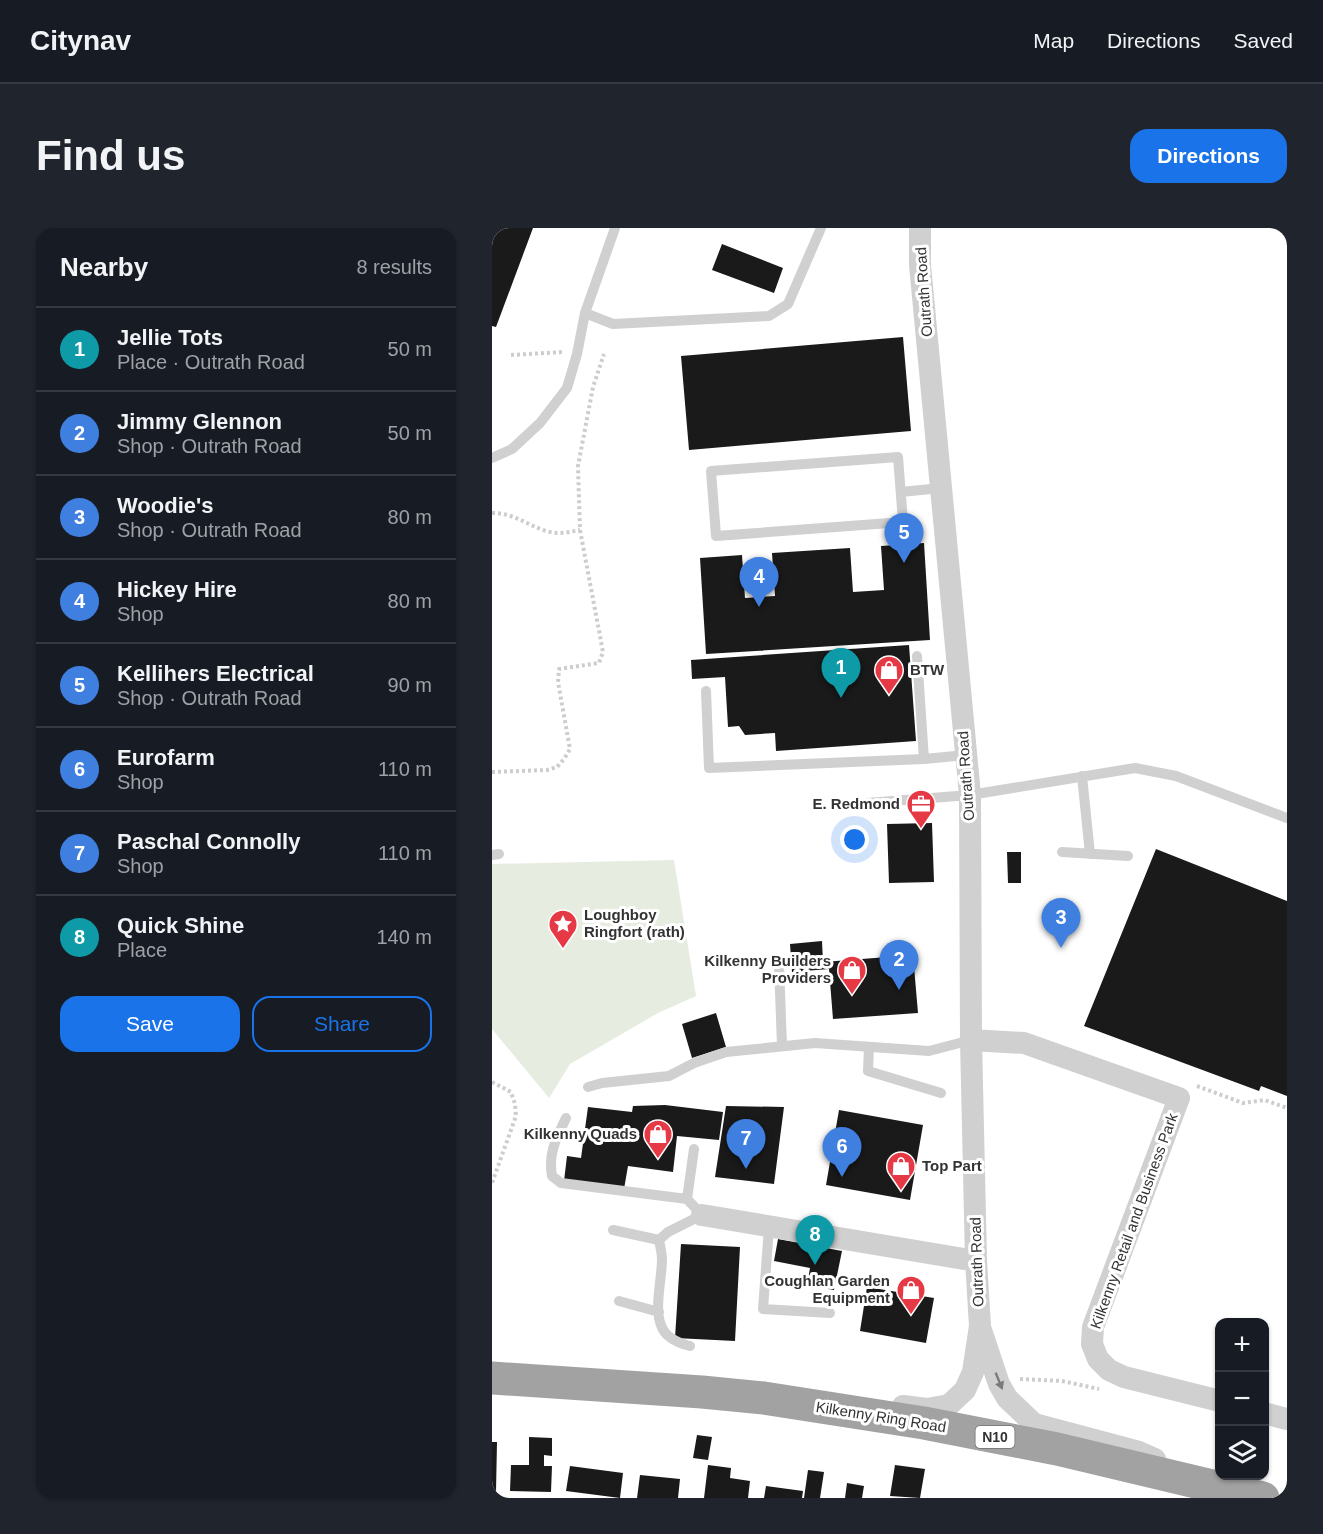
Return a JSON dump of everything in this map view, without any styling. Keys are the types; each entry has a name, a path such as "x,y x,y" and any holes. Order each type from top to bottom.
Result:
{"highway":[{"name":"Kilkenny Ring Road","path":"492,1378 764,1398 935,1425 1057,1449 1263,1498"}],"street":[{"name":"Outrath Road","path":"764,1398 833,1396 927,1409 949,1405 964,1390 973,1372 980,1326 976,1261 971,1040 970,795 920,265 920,228"},
{"name":"Kilkenny Retail and Business Park","path":"971,1040 1024,1043 1179,1098 1093,1327 1092,1344 1098,1359 1109,1371 1215,1400"},
{"path":"702,1215 976,1261"},
{"name":"Outrath Road","path":"980,1326 999,1384 1007,1398 1034,1424 1139,1452 1223,1487"},
{"path":"1269,1414 1287,1419"}],"lane":[{"path":"492,458 512,449 540,423 567,388 585,313 615,228"},
{"path":"585,313 613,324 769,316 788,304 821,228"},
{"path":"898,457 901,492 903,522 716,536 711,471 898,457"},
{"path":"901,492 941,488"},
{"path":"917,656 924,759"},
{"path":"706,691 709,768 924,759 966,755"},
{"path":"854,804 970,795 1135,768 1176,776 1287,818"},
{"path":"1082,776 1090,854"},
{"path":"1062,852 1128,856"},
{"path":"779,964 782,1047"},
{"path":"588,1087 602,1083 669,1076 694,1063 726,1052 815,1043 929,1050 971,1040"},
{"path":"869,1047 868,1071 941,1093"},
{"path":"566,1118 555,1140 549,1161 552,1176 561,1183 687,1199 702,1215 668,1232 659,1240"},
{"path":"687,1199 694,1149"},
{"path":"768,1227 763,1309 830,1313"},
{"path":"613,1230 659,1240"},
{"path":"659,1240 662,1258 660,1325 676,1343 690,1346"},
{"path":"619,1301 659,1312"}],"path":[{"path":"512,355 563,352 602,360"},
{"path":"492,772 547,770 557,767 570,749 558,682 559,669 599,663 603,652 580,530 578,466 593,387 604,354"},
{"path":"492,513 514,516 548,532 562,533 580,530"},
{"path":"492,1082 511,1092 516,1104 516,1116 492,1184"}],"shaded area":[{"path":"674,860 696,996 658,1013 570,1064 549,1098 492,1029 492,864"}],"building":[{"path":"492,228 533,228 496,327 492,326"},
{"path":"722,244 783,268 774,293 712,270"},
{"path":"903,337 911,431 689,450 681,356"},
{"path":"924,543 930,640 706,654 700,558 742,555 745,598 775,596 772,553 850,548 853,592 884,590 881,546"},
{"path":"909,645 916,741 776,751 775,733 745,735 739,726 728,727 725,677 692,679 691,660"},
{"path":"932,823 934,882 889,883 887,824"},
{"path":"1156,849 1287,901 1287,1096 1261,1086 1259,1091 1084,1026"},
{"path":"1007,852 1021,852 1021,883 1008,883"},
{"path":"822,941 823,962 913,955 918,1013 833,1019 829,969 792,972 790,944"},
{"path":"716,1013 726,1047 692,1058 682,1024"},
{"path":"665,1105 723,1112 719,1140 677,1136 673,1172 628,1166 624,1189 564,1181 567,1156 581,1158 588,1107 632,1112 633,1106"},
{"path":"726,1106 784,1107 774,1184 715,1177"},
{"path":"839,1110 923,1125 910,1200 826,1185"},
{"path":"778,1239 842,1251 834,1290 807,1285 810,1268 774,1261"},
{"path":"681,1244 740,1247 735,1341 675,1338"},
{"path":"867,1287 934,1298 926,1343 860,1331"},
{"path":"697,1435 712,1437 708,1460 693,1458"},
{"path":"529,1437 552,1438 552,1456 544,1455 544,1466 552,1466 551,1492 510,1491 511,1465 529,1465"},
{"path":"492,1442 497,1442 496,1492 492,1492"},
{"path":"708,1465 731,1468 730,1478 750,1481 748,1498 704,1498"},
{"path":"895,1465 925,1469 920,1498 890,1496"},
{"path":"570,1466 623,1473 620,1498 566,1491"},
{"path":"808,1470 824,1472 820,1498 804,1498"},
{"path":"640,1475 680,1479 678,1498 637,1498"},
{"path":"847,1483 864,1486 862,1498 845,1498"},
{"path":"766,1486 803,1491 802,1498 764,1498"}],"place":[{"name":"Kellihers Electrical","path":"904,563"},
{"name":"Hickey Hire","path":"759,607"},
{"name":"BTW","path":"889,696"},
{"name":"Jellie Tots","path":"841,698"},
{"name":"E. Redmond","path":"921,830"},
{"name":"Woodie's","path":"1061,948"},
{"name":"Loughboy Ringfort (rath)","path":"563,950"},
{"name":"Jimmy Glennon","path":"899,990"},
{"name":"Kilkenny Builders Providers","path":"852,996"},
{"name":"Kilkenny Quads","path":"658,1160"},
{"name":"Paschal Connolly","path":"746,1169"},
{"name":"Eurofarm","path":"842,1177"},
{"name":"Top Part","path":"901,1192"},
{"name":"Quick Shine","path":"815,1265"},
{"name":"Coughlan Garden Equipment","path":"911,1316"}]}
